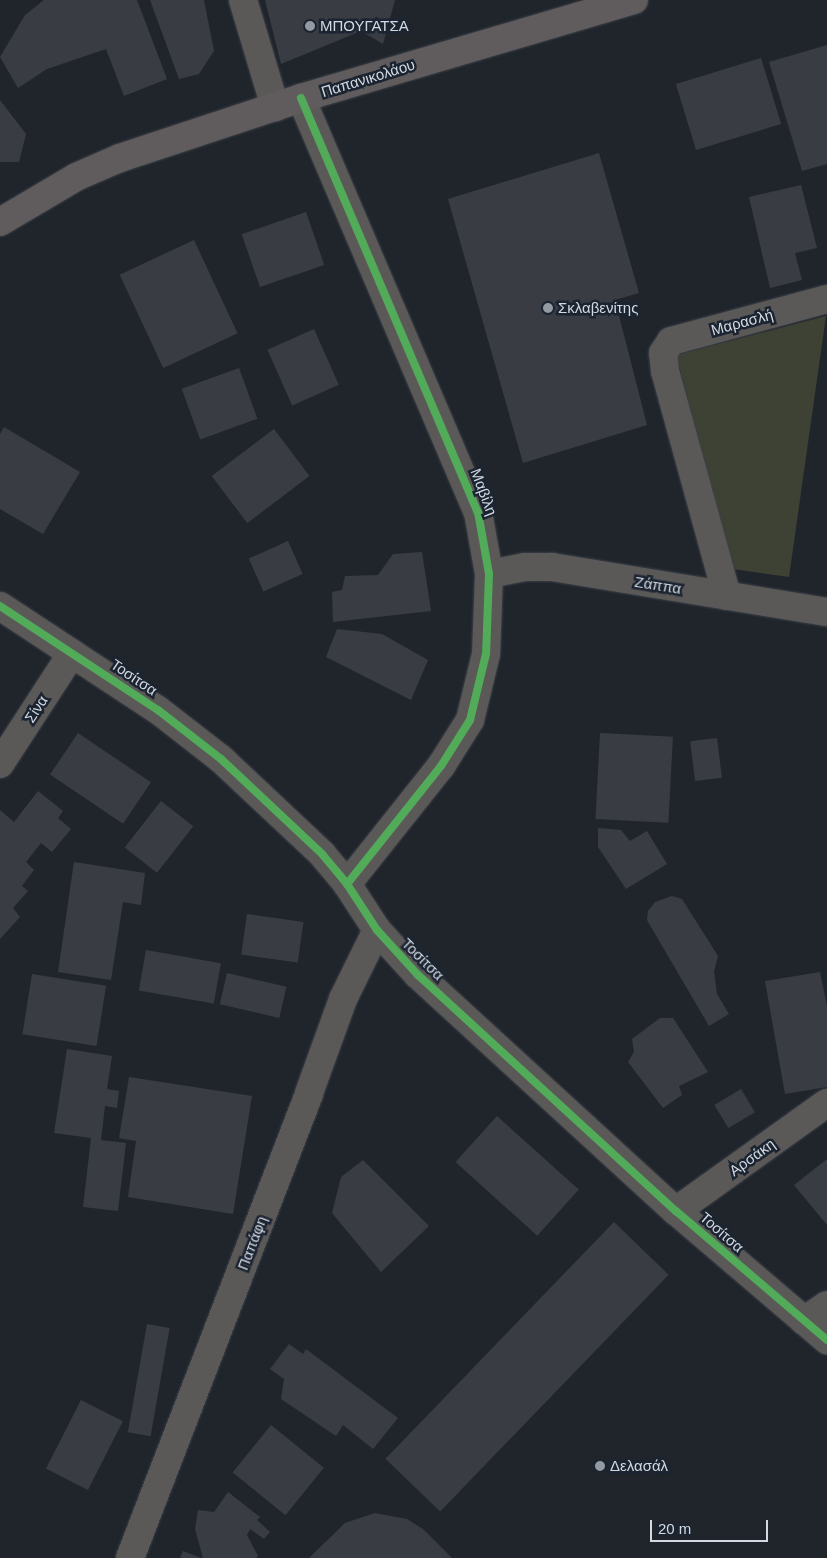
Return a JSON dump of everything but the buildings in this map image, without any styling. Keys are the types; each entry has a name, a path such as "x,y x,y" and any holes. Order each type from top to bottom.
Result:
{"main road":[{"name":"Παπανικολάου","path":"0,222 76,177 120,158 301,98 634,0"}],"street":[{"path":"243,0 275,107"},
{"name":"Μαβίλη","path":"301,98 478,512 489,574 486,654 470,720 435,774 347,884"},
{"name":"Μαρασλή","path":"727,596 665,371 663,352 671,341 827,299"},
{"name":"Ζάππα","path":"489,574 539,566 827,612"},
{"name":"Τοσίτσα","path":"0,606 176,722 221,759 322,854 347,884 377,930 418,975 676,1211 827,1340"},
{"name":"Σίνα","path":"0,764 72,653"},
{"name":"Παπάφη","path":"130,1558 310,1093 343,999 377,930"},
{"name":"Αρσάκη","path":"676,1211 827,1103"},
{"path":"804,1320 827,1305"}],"green space":[{"path":"826,316 789,577 733,569 676,355"}],"cycle path":[{"path":"301,98 478,512 489,574 486,654 470,720 441,766 347,884"},
{"path":"0,606 158,710 221,759 322,854 347,884 377,930 418,975 676,1211 827,1340"}],"place":[{"name":"ΜΠΟΥΓΑΤΣΑ","path":"310,26"},
{"name":"Σκλαβενίτης","path":"548,308"},
{"name":"Δελασάλ","path":"600,1466"}]}
